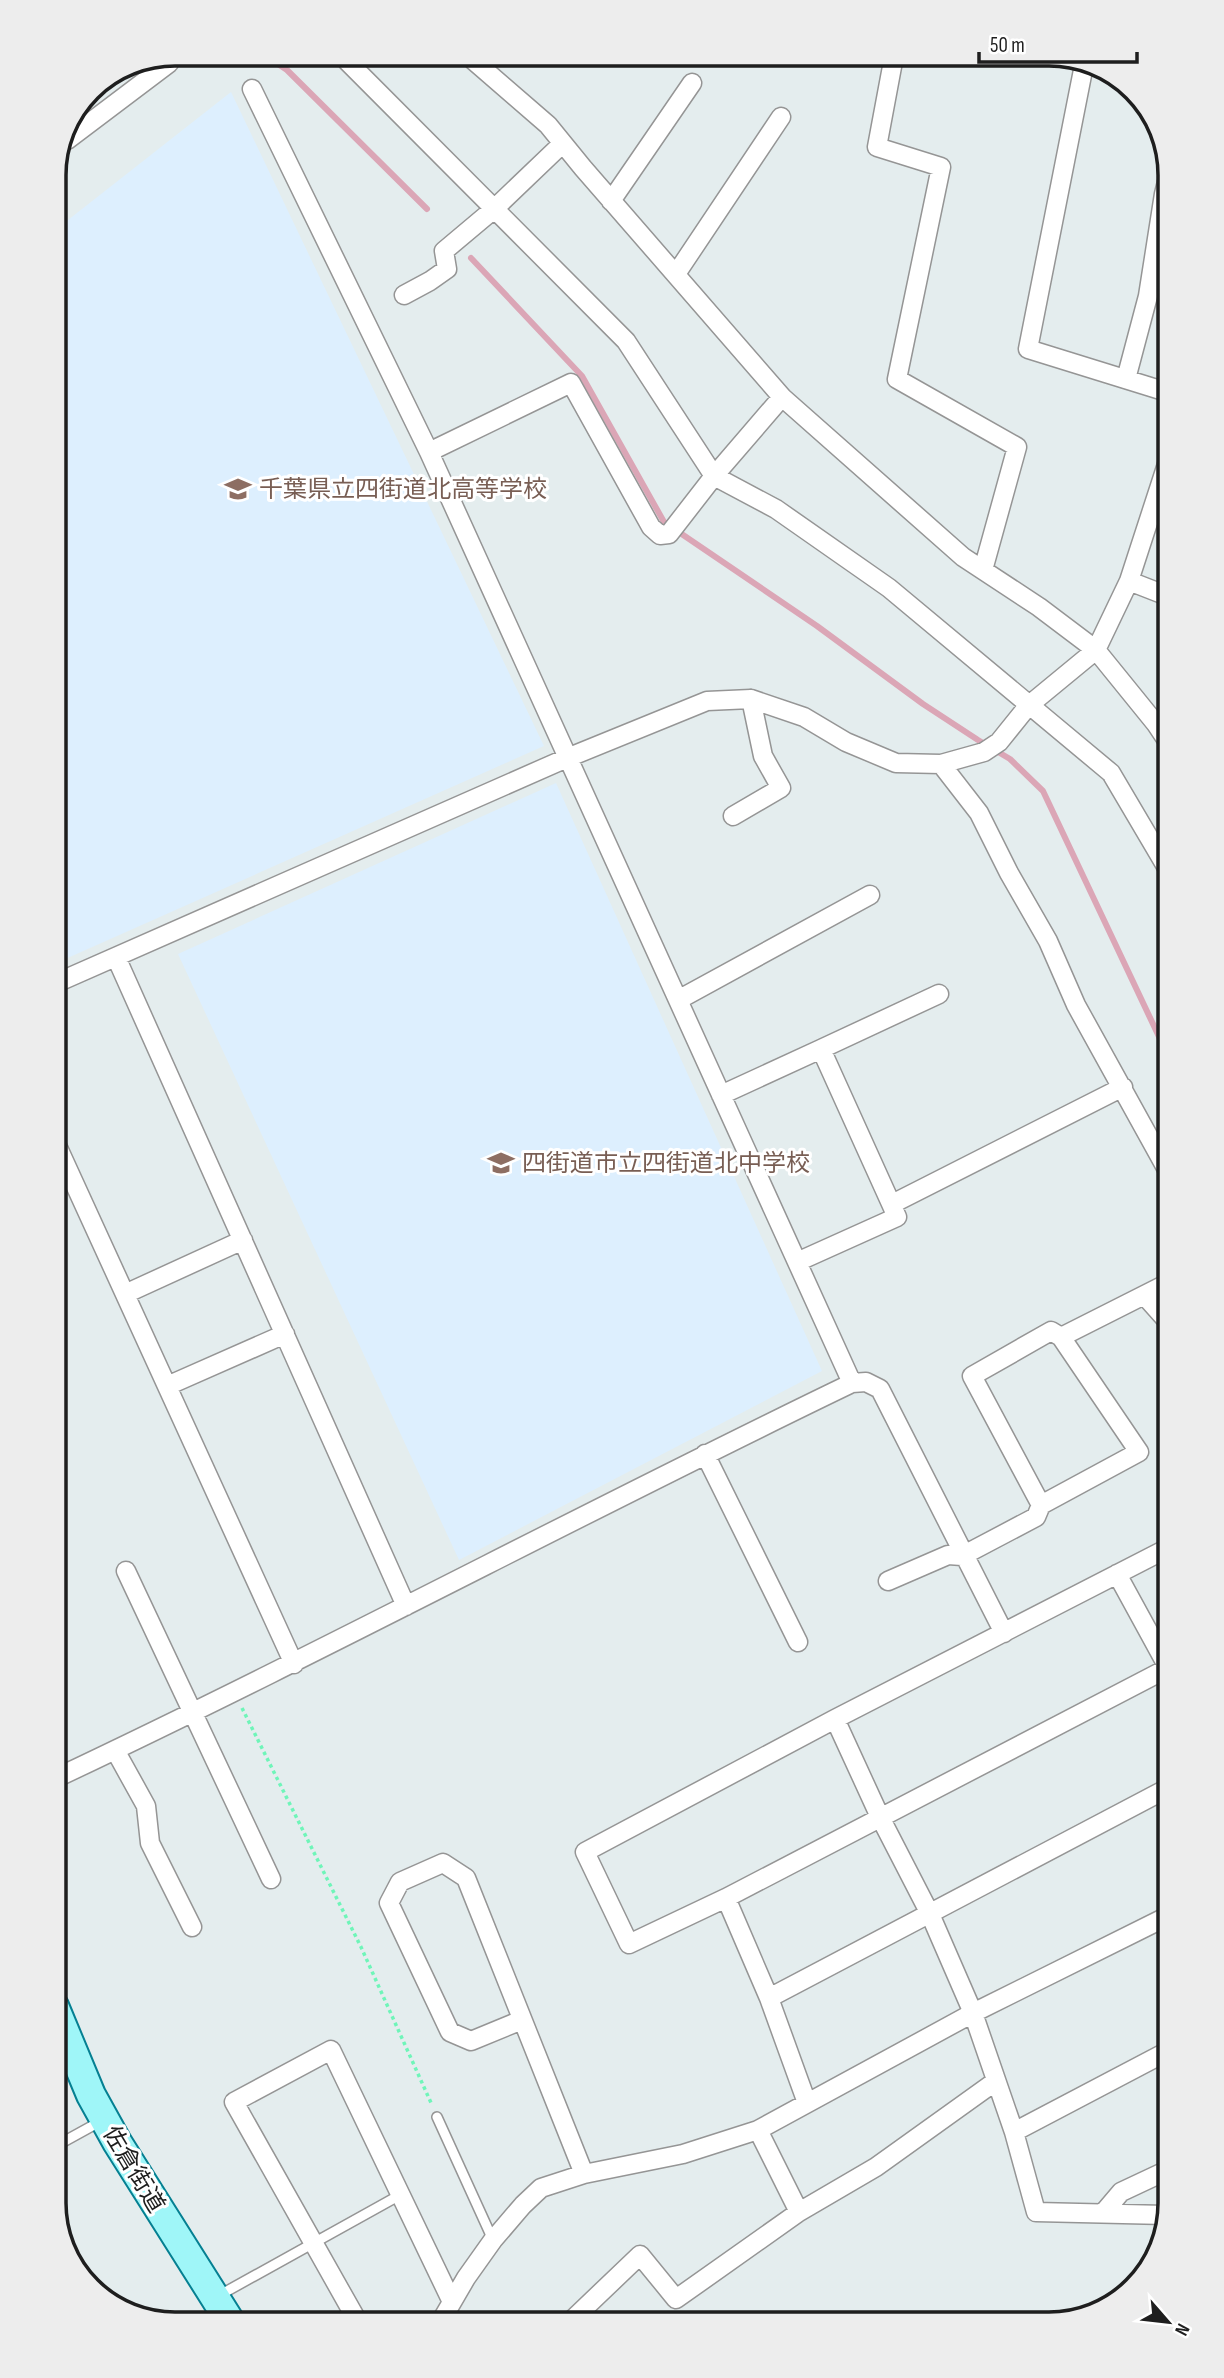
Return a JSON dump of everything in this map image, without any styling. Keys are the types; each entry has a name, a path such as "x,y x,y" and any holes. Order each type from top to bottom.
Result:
{"main road":[{"name":"佐倉街道","path":"67,2038 90,2095 223,2311"}],"street":[{"path":"353,67 626,341 714,476 776,509 889,588 1111,773 1158,853"},
{"path":"481,67 548,125 782,397 963,557 1039,607 1096,650 1158,727"},
{"path":"892,67 877,147 941,167 897,379 1017,447 983,570"},
{"path":"75,134 162,68"},
{"path":"1083,72 1028,349 1158,389"},
{"path":"611,201 692,83"},
{"path":"252,89 429,452 852,1383"},
{"path":"676,274 781,117"},
{"path":"404,295 447,268 444,251 494,209 562,144"},
{"path":"1126,379 1148,296 1158,232"},
{"path":"429,452 571,383 651,527 660,535 673,528 782,397"},
{"path":"67,978 567,758 707,701 751,699 804,717 846,742 896,763 941,764 984,752 999,741 1028,706 1096,650 1129,581 1158,494"},
{"path":"1129,581 1158,592"},
{"path":"733,816 781,788 763,756 751,699"},
{"path":"941,764 979,813 1048,941 1076,1005 1158,1153"},
{"path":"678,1000 870,895"},
{"path":"116,957 406,1606"},
{"path":"722,1096 939,994"},
{"path":"797,1262 897,1217 821,1049"},
{"path":"892,1204 1123,1087"},
{"path":"67,1167 293,1664"},
{"path":"125,1294 243,1240"},
{"path":"1061,1336 1158,1289"},
{"path":"1145,1296 1158,1311"},
{"path":"888,1581 948,1555 962,1556 1036,1517 1041,1505 1139,1452 1061,1336 1051,1332 972,1376 1041,1505"},
{"path":"167,1387 285,1334"},
{"path":"67,1773 293,1664 705,1454 852,1383 866,1382 880,1389 962,1556 1004,1633"},
{"path":"705,1454 798,1642"},
{"path":"1158,1553 835,1719 585,1852 629,1944 726,1898 1158,1674"},
{"path":"126,1571 271,1879"},
{"path":"1117,1574 1158,1648"},
{"path":"835,1719 880,1817 930,1914 973,2013 1014,2132 1036,2212 1157,2215"},
{"path":"115,1750 146,1806 150,1843 192,1927"},
{"path":"769,1998 1158,1793"},
{"path":"522,2020 471,2042 450,2032 389,1903 400,1882 443,1863 466,1878 584,2174"},
{"path":"726,1898 769,1998 807,2103"},
{"path":"450,2311 493,2240 541,2188 584,2174 683,2154 758,2130 973,2013 1158,1921"},
{"path":"352,2311 234,2102 331,2050 400,2195 447,2311"},
{"path":"1014,2132 1158,2056"},
{"path":"581,2311 640,2255 676,2299 799,2212 876,2167 996,2081"},
{"path":"758,2130 799,2212"},
{"path":"1104,2212 1121,2192 1158,2175"}],"lane":[{"path":"437,2117 493,2240"},
{"path":"67,2140 104,2119"},
{"path":"214,2298 400,2195"}],"path":[{"path":"234,1693 355,1934 437,2117"}],"shaded area":[{"name":"千葉県立四街道北高等学校","path":"231,92 544,746 67,958 67,221"},
{"name":"四街道市立四街道北中学校","path":"556,783 822,1371 459,1560 178,954"}],"waterway":[{"path":"282,67 427,209"},
{"path":"471,258 582,376 664,522 817,626 923,704 1010,759 1043,791 1158,1035"}],"place":[{"name":"千葉県立四街道北高等学校","path":"238,489"},
{"name":"四街道市立四街道北中学校","path":"501,1163"}]}
